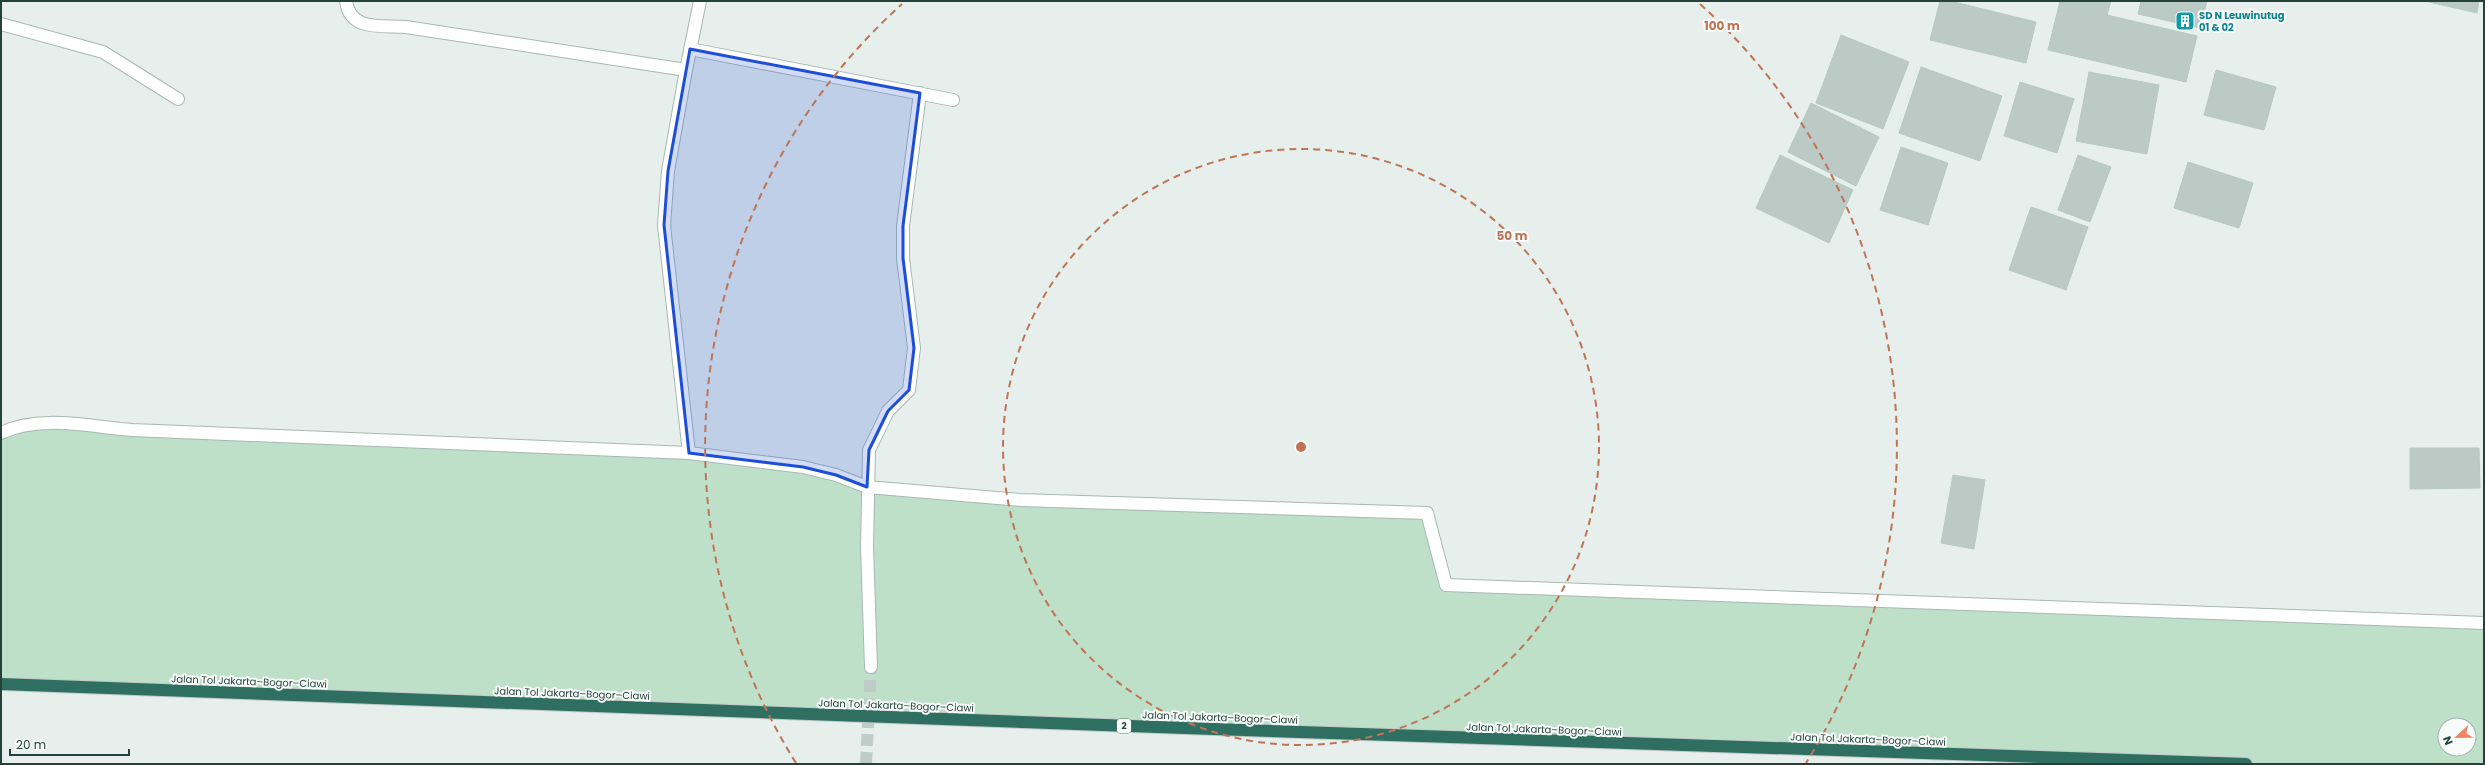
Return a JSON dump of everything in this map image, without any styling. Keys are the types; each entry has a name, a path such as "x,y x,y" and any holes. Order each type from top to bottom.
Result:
{"highway":[{"name":"Jalan Tol Jakarta–Bogor–Ciawi","path":"1,684 1177,728 2246,764"}],"street":[{"path":"346,1 348,12 360,24 406,27 686,70"},
{"path":"689,453 664,225 668,171 700,1"},
{"path":"1,24 102,52 178,99"},
{"path":"690,49 953,100"},
{"path":"871,667 867,488 869,450 888,411 909,390 914,348 903,258 903,226 920,94"},
{"path":"1,433 14,427 57,424 132,430 689,453 803,467 836,475 867,488 1020,500 1427,513 1446,585 2484,623"}],"highlighted area":[{"path":"690,49 920,93 903,226 903,258 914,348 909,390 888,411 869,450 867,487 836,475 803,467 689,453 664,225 668,171"}],"green space":[{"path":"14,427 689,453 784,465 867,487 1427,513 1446,584 2484,620 2484,764 2247,764 1,684 1,433"}],"building":[{"path":"1940,1 1950,1 2036,22 2026,63 1930,40"},
{"path":"2060,1 2111,1 2107,15 2197,36 2186,82 2048,50"},
{"name":"SD N Leuwinutug 01 & 02","path":"2141,1 2207,1 2200,28 2138,14"},
{"path":"2425,1 2479,1 2477,13"},
{"path":"1841,35 1909,62 1883,129 1816,103"},
{"path":"1921,67 2002,96 1980,161 1899,133"},
{"path":"2216,70 2276,87 2264,130 2204,115"},
{"path":"2089,72 2159,85 2147,154 2076,141"},
{"path":"2020,82 2074,99 2057,153 2004,136"},
{"path":"1811,103 1879,137 1856,186 1788,152"},
{"path":"1901,147 1948,163 1928,225 1880,210"},
{"path":"1780,155 1853,190 1829,243 1756,208"},
{"path":"2078,155 2111,167 2090,222 2058,210"},
{"path":"2188,162 2253,183 2239,228 2174,208"},
{"path":"2031,207 2088,227 2066,290 2009,270"},
{"path":"2410,448 2479,448 2480,488 2410,489"},
{"path":"1953,475 1985,480 1974,549 1941,543"}],"tunnel":[{"path":"866,764 871,667"}],"place":[{"name":"SD N Leuwinutug 01 & 02","path":"2185,21"}]}
